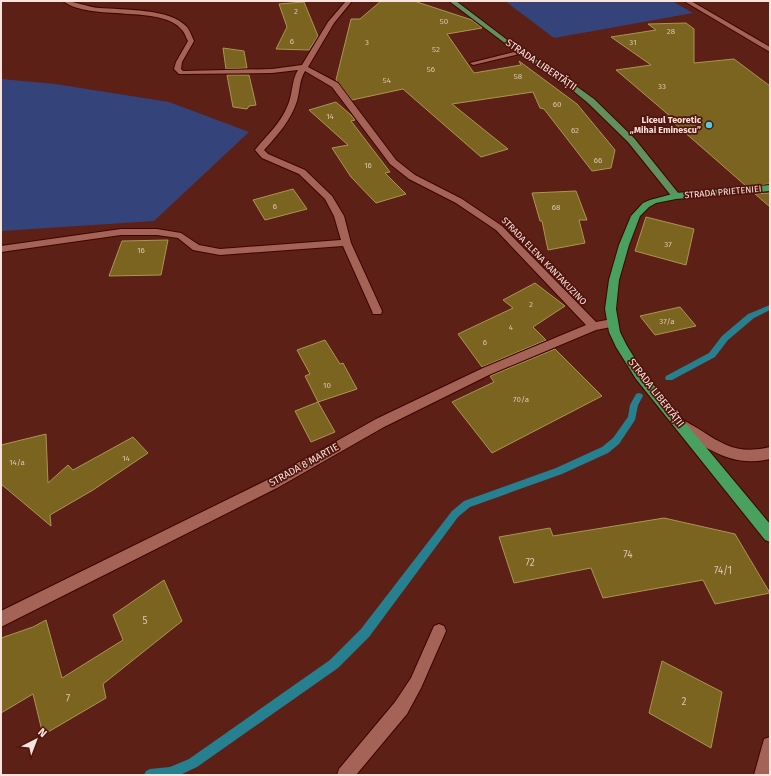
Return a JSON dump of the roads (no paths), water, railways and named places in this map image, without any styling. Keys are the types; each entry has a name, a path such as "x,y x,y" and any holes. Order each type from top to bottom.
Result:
{"highway":[{"name":"STRADA PRIETENIEI","path":"676,196 770,188"},
{"name":"STRADA LIBERTĂȚII","path":"676,196 652,202 638,211 623,248 617,272 610,306 612,323 618,340 641,377 770,535"}],"main road":[{"name":"STRADA LIBERTĂȚII","path":"452,1 522,52 561,78 612,121 631,140 676,196"}],"street":[{"path":"66,1 80,6 154,10 173,16 186,28 190,34 191,41 179,62 177,69 181,73 272,71 290,70 304,67"},
{"path":"349,1 331,22 297,76 294,100 289,111 269,140 259,150 265,156 302,172 329,198 338,216 346,243 378,311"},
{"path":"687,1 770,50"},
{"name":"STRADA ELENA KANTAKUZINO","path":"304,67 308,71 335,85 393,162 412,177 459,201 499,228 594,326"},
{"path":"1,249 120,232 157,232 181,236 196,248 220,252 346,243"},
{"name":"STRADA 8 MARTIE","path":"1,619 272,484 380,423 487,370 594,326 612,323"},
{"path":"680,424 727,452 742,456 760,456 770,452"}],"lane":[{"path":"473,63 522,52"},
{"path":"345,775 401,708 416,683 439,631"},
{"path":"762,775 770,745"}],"waterway":[{"path":"669,378 712,355 725,338 751,316 770,307"},
{"path":"150,775 170,773 193,763 334,664 365,633 455,514 467,504 559,471 605,450 616,441 632,418 634,405 639,396"}],"place":[{"name":"Liceul Teoretic „Mihai Eminescu”","path":"709,125"}]}
